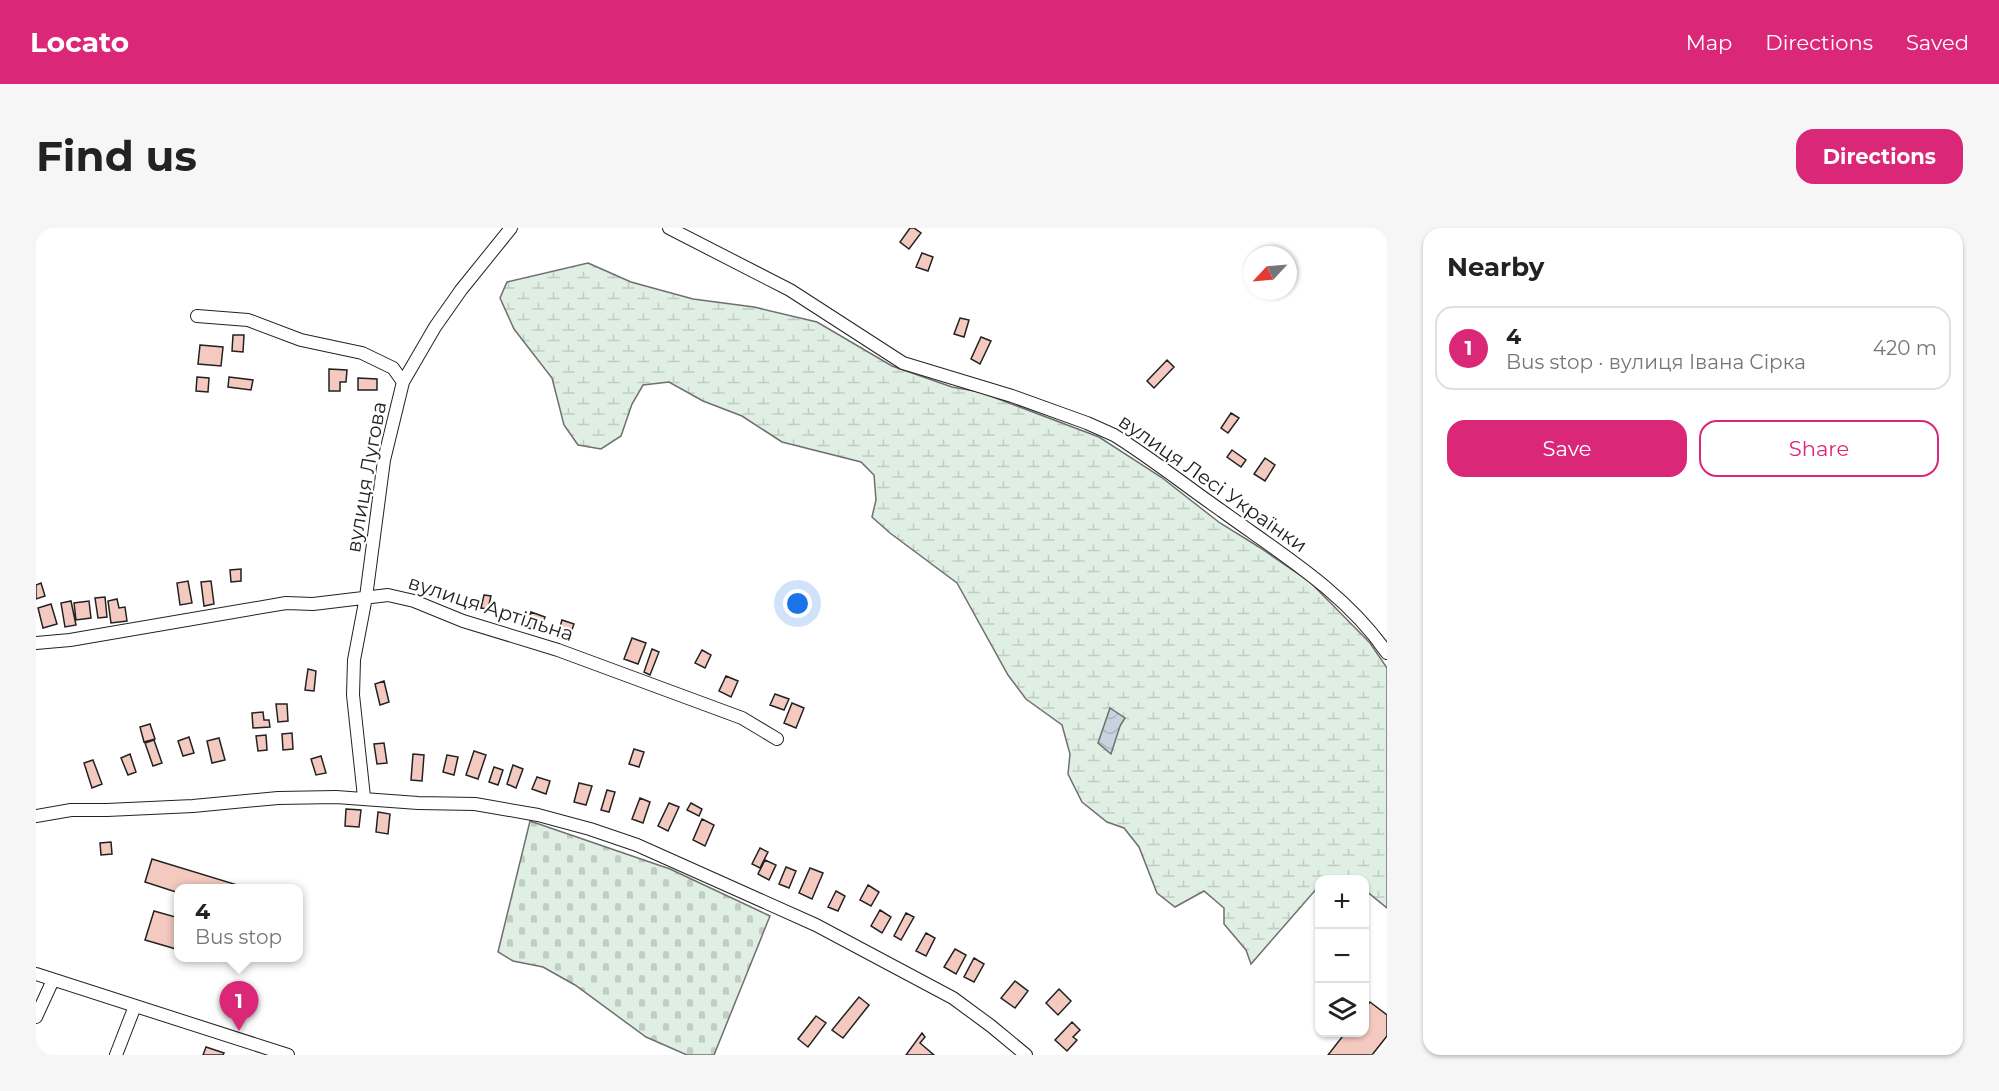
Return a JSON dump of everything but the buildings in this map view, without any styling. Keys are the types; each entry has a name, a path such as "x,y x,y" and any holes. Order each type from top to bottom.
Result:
{"street":[{"path":"402,382 435,327 461,290 511,228"},
{"name":"вулиця Лесі Українки","path":"669,228 790,290 903,363 1012,396 1114,435 1290,560 1338,597 1372,632 1387,653"},
{"name":"вулиця Лугова","path":"197,316 248,320 301,340 362,353 393,368 402,382 384,460 366,597 354,660 353,695 364,798"},
{"name":"вулиця Артільна","path":"36,643 70,640 286,603 313,604 388,595 414,601 463,621 558,650 741,718 777,739"},
{"path":"36,816 71,810 194,806 278,798 364,798 418,803 475,804 538,815 637,845 816,925 953,998 1026,1055"},
{"path":"36,974 288,1055"},
{"path":"36,1017 53,980"},
{"path":"116,1055 135,1006"}],"green space":[{"path":"588,263 631,282 693,299 754,307 817,322 892,366 952,387 980,392 1099,437 1161,477 1220,523 1310,582 1370,643 1387,668 1387,908 1369,893 1369,875 1315,875 1315,891 1251,964 1246,950 1224,924 1224,908 1204,891 1175,907 1157,893 1139,847 1124,828 1107,822 1082,802 1068,774 1070,754 1062,725 1026,699 1008,675 957,583 872,517 876,500 874,475 861,462 782,442 742,416 703,401 669,382 643,385 632,404 621,436 601,449 578,445 564,425 552,378 514,329 500,298 507,282"},
{"path":"530,821 670,869 770,916 714,1055 687,1055 646,1037 575,985 543,967 513,961 498,952"}],"water":[{"path":"1110,708 1125,718 1111,754 1098,743"}],"place":[{"name":"4","path":"239,1031"}]}
